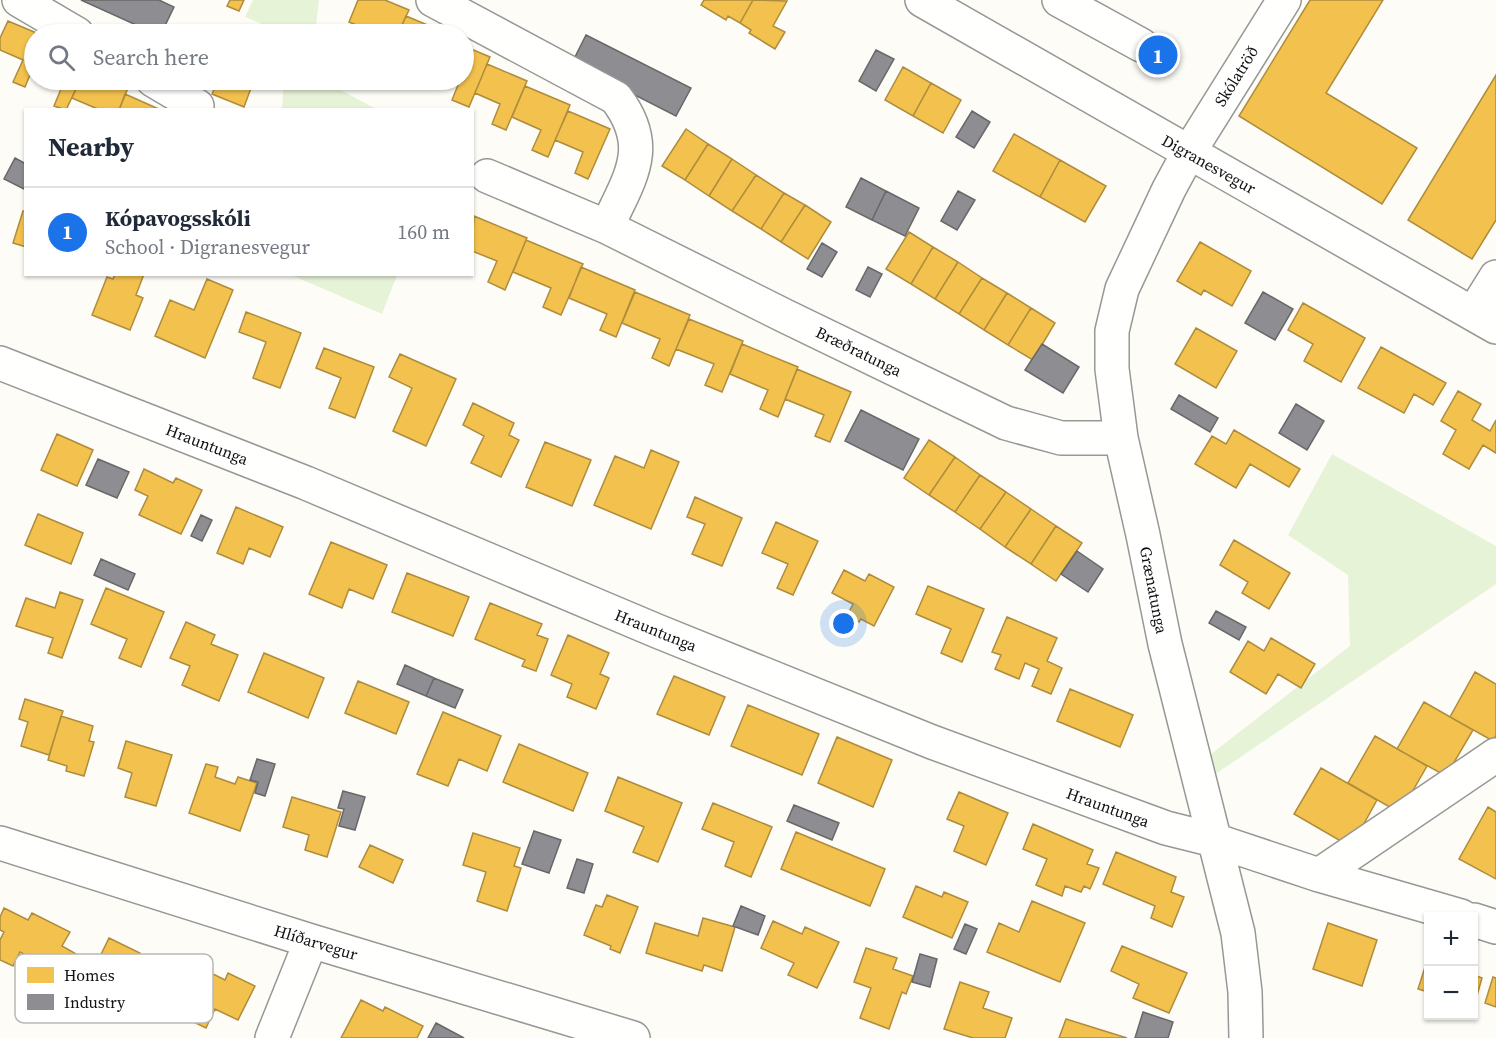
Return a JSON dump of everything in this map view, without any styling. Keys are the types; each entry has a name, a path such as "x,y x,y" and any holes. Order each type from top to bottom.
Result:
{"street":[{"path":"19,0 60,24"},
{"path":"433,0 616,98 626,110 633,125 637,151 635,165 608,227"},
{"name":"Digranesvegur","path":"923,0 1484,320"},
{"path":"1059,0 1142,45"},
{"name":"Skólatröð","path":"1189,152 1284,0"},
{"path":"170,90 197,106"},
{"name":"Grænatunga","path":"1189,152 1146,235 1122,289 1112,331 1112,369 1120,438 1165,644 1238,933 1245,992 1246,1038"},
{"name":"Bræðratunga","path":"487,176 608,227 1006,423 1061,438 1120,438"},
{"path":"1484,320 1496,277"},
{"name":"Hrauntunga","path":"0,363 306,483 657,631 932,742 1166,828 1214,840 1319,875 1481,919"},
{"path":"1319,875 1496,755"},
{"name":"Hlíðarvegur","path":"0,843 633,1038"},
{"path":"272,1038 311,940"}],"green space":[{"path":"253,0 319,0 316,24 262,24 245,17"},
{"path":"283,90 341,90 374,108 282,108"},
{"path":"293,276 397,276 382,314"},
{"path":"1332,454 1496,546 1496,584 1211,777 1206,758 1350,646 1348,575 1288,535"}],"building: Homes":[{"path":"230,0 244,0 239,11 227,6"},
{"path":"358,0 385,0 409,10 403,24 354,24 349,22"},
{"path":"704,0 753,0 740,23 728,16 726,20 701,5"},
{"path":"753,0 787,1 773,26 785,32 775,49 749,33 751,30 740,23"},
{"path":"1310,0 1383,0 1326,93 1417,148 1382,204 1239,116"},
{"path":"406,16 425,24 402,24"},
{"path":"8,21 24,28 24,87 13,82 23,60 0,50 0,38"},
{"path":"474,50 490,57 469,107 452,100 456,90 474,90"},
{"path":"487,64 527,81 506,130 492,124 500,104 475,93"},
{"path":"903,67 931,83 913,116 885,100"},
{"path":"1496,75 1496,220 1472,259 1408,220"},
{"path":"931,83 961,100 943,133 913,116"},
{"path":"525,86 570,105 548,157 532,150 541,130 512,117"},
{"path":"61,90 75,90 67,108 54,106"},
{"path":"76,90 127,90 120,108 95,108 72,98"},
{"path":"214,90 250,90 244,107 212,94"},
{"path":"125,94 156,108 120,108"},
{"path":"568,111 610,129 588,179 575,173 583,152 555,140"},
{"path":"686,129 708,144 685,180 662,166"},
{"path":"1014,134 1060,160 1040,197 993,171"},
{"path":"708,144 732,159 709,196 685,180"},
{"path":"732,159 756,175 732,211 709,196"},
{"path":"1060,160 1106,186 1085,222 1040,197"},
{"path":"756,175 784,193 761,229 732,211"},
{"path":"784,193 805,205 781,242 761,229"},
{"path":"805,205 831,222 808,259 781,242"},
{"path":"23,211 24,246 13,243"},
{"path":"474,216 527,238 505,290 488,282 497,261 474,252"},
{"path":"909,232 933,247 911,284 886,269"},
{"path":"526,240 583,264 561,315 543,307 551,288 513,272"},
{"path":"1200,242 1251,271 1232,306 1204,290 1201,295 1177,281"},
{"path":"933,247 958,262 935,299 911,284"},
{"path":"958,262 982,278 959,314 935,299"},
{"path":"581,267 635,290 616,337 600,330 607,314 569,298"},
{"path":"114,276 143,276 136,295 143,298 130,330 92,315 107,277 113,279"},
{"path":"982,278 1007,293 984,330 959,314"},
{"path":"207,279 233,290 205,358 155,336 170,300 194,310"},
{"path":"635,292 690,315 669,366 652,358 660,339 622,323"},
{"path":"1007,293 1031,308 1008,345 984,330"},
{"path":"1303,303 1365,338 1341,382 1304,361 1313,344 1288,330"},
{"path":"1031,308 1055,323 1033,360 1008,345"},
{"path":"246,312 301,333 280,388 253,378 266,342 239,332"},
{"path":"689,319 743,341 722,392 705,385 714,364 676,349"},
{"path":"1196,328 1237,351 1216,388 1175,364"},
{"path":"742,344 798,367 778,417 760,409 768,390 730,374"},
{"path":"1381,347 1446,383 1433,405 1414,394 1404,413 1358,388"},
{"path":"324,348 374,367 355,418 329,408 341,378 316,368"},
{"path":"400,354 456,379 426,446 393,431 412,388 389,377"},
{"path":"797,369 851,392 830,442 815,436 824,415 785,399"},
{"path":"1458,391 1481,404 1472,420 1490,431 1496,420 1496,453 1483,445 1469,469 1443,454 1456,430 1441,421"},
{"path":"473,403 514,423 509,435 519,440 501,477 471,463 484,436 463,425"},
{"path":"1234,430 1300,469 1289,487 1250,464 1236,488 1195,464 1212,436 1226,444"},
{"path":"57,434 93,450 77,486 41,470"},
{"path":"929,440 955,457 929,495 904,478"},
{"path":"545,442 591,460 572,506 526,487"},
{"path":"651,450 679,462 651,529 594,505 615,456 644,468"},
{"path":"955,457 980,475 955,512 929,495"},
{"path":"144,469 173,483 176,478 202,490 181,534 139,515 148,496 135,490"},
{"path":"980,475 1006,492 980,529 955,512"},
{"path":"1006,492 1031,509 1005,547 980,529"},
{"path":"695,497 742,518 722,566 692,554 705,524 687,517"},
{"path":"236,507 283,527 270,557 249,548 243,564 217,553"},
{"path":"1031,509 1056,526 1031,564 1005,547"},
{"path":"38,514 83,533 71,564 25,545"},
{"path":"776,522 818,541 793,595 777,588 788,564 762,553"},
{"path":"1056,526 1082,543 1056,581 1031,564"},
{"path":"1234,540 1290,573 1269,609 1242,593 1248,582 1220,565"},
{"path":"331,542 387,565 373,599 349,589 342,608 309,594"},
{"path":"844,570 865,581 869,574 894,587 874,626 861,619 859,622 847,616 853,604 832,593"},
{"path":"407,573 469,597 453,636 392,612"},
{"path":"928,586 984,609 962,662 941,653 951,629 916,614"},
{"path":"106,588 164,612 141,667 119,658 127,639 91,624"},
{"path":"60,592 83,600 62,658 48,653 53,638 16,626 26,598 55,608"},
{"path":"490,603 542,624 537,635 548,639 536,671 522,666 525,660 475,639"},
{"path":"1007,617 1057,638 1047,661 1062,668 1051,694 1032,686 1039,669 1025,663 1019,679 995,669 1001,655 992,652"},
{"path":"186,622 215,635 211,644 238,655 219,701 182,685 190,666 170,658"},
{"path":"568,635 609,653 600,674 609,678 596,709 567,697 572,684 551,675"},
{"path":"1271,638 1315,664 1301,688 1278,674 1266,694 1230,672 1248,641 1264,651"},
{"path":"264,653 324,678 308,718 248,692"},
{"path":"1475,672 1496,684 1496,735 1493,741 1450,717"},
{"path":"674,676 725,697 709,735 657,714"},
{"path":"358,681 409,702 396,734 345,713"},
{"path":"1070,689 1133,715 1120,747 1057,721"},
{"path":"25,699 63,711 49,755 21,746 28,722 19,719"},
{"path":"1424,702 1473,730 1446,776 1397,749"},
{"path":"748,705 819,734 802,775 731,746"},
{"path":"443,712 501,736 487,771 459,759 448,786 417,774"},
{"path":"61,716 93,726 89,741 94,742 84,776 66,771 67,766 48,760"},
{"path":"1375,736 1427,766 1400,813 1348,783"},
{"path":"837,737 892,760 873,807 818,783"},
{"path":"126,741 172,755 156,806 125,797 132,773 118,768"},
{"path":"519,744 588,773 573,811 503,782"},
{"path":"206,764 218,767 215,777 235,784 238,777 257,783 240,831 189,813"},
{"path":"1321,768 1377,800 1351,847 1294,814"},
{"path":"618,777 682,803 658,862 633,852 644,827 605,811"},
{"path":"959,792 1008,813 986,865 954,851 964,826 947,819"},
{"path":"292,797 341,812 327,857 305,850 309,835 283,827"},
{"path":"713,803 772,827 751,877 725,866 734,842 702,829"},
{"path":"1488,807 1496,812 1496,879 1459,859"},
{"path":"1033,824 1093,850 1087,864 1099,868 1090,889 1084,886 1081,892 1065,886 1062,896 1036,885 1047,859 1023,849"},
{"path":"796,832 885,869 870,906 781,869"},
{"path":"473,833 520,848 514,866 521,868 507,911 477,901 486,872 463,865"},
{"path":"370,845 403,860 393,883 359,867"},
{"path":"1116,852 1176,877 1171,892 1184,897 1172,927 1151,918 1155,906 1103,884"},
{"path":"916,886 942,897 944,892 968,902 952,938 903,917"},
{"path":"607,895 638,907 620,953 610,949 611,946 584,935 596,905 602,907"},
{"path":"1032,901 1085,923 1060,982 987,952 999,923 1019,932"},
{"path":"4,908 28,920 32,913 70,932 62,946 76,954 24,954 20,952 15,954 13,966 0,960 0,940 4,932 0,930 0,917"},
{"path":"703,918 735,927 722,971 704,965 702,971 646,953 655,923 698,936"},
{"path":"773,921 802,934 805,927 839,942 817,988 788,975 794,963 761,948"},
{"path":"1328,923 1377,940 1362,986 1313,969"},
{"path":"109,938 140,953 140,954 101,954"},
{"path":"1122,946 1187,973 1169,1013 1133,998 1139,984 1111,971"},
{"path":"866,948 897,958 893,969 913,976 906,994 902,992 889,1029 860,1018 871,988 854,982"},
{"path":"1424,970 1424,991 1418,989"},
{"path":"228,973 255,986 238,1020 215,1009 213,1013 213,974 225,980"},
{"path":"1478,976 1482,978 1478,992"},
{"path":"1493,977 1496,978 1496,1007 1485,1003"},
{"path":"960,982 989,992 983,1008 1012,1018 1005,1038 973,1038 944,1029"},
{"path":"361,1000 383,1011 385,1007 423,1026 417,1038 341,1038"},
{"path":"1066,1019 1127,1038 1059,1038"},
{"path":"196,1023 208,1023 206,1028"}],"building: Industry":[{"path":"81,0 159,0 174,7 166,24 134,24"},
{"path":"586,35 691,88 676,116 572,63"},
{"path":"876,50 894,59 876,91 859,81"},
{"path":"972,111 990,122 974,148 956,137"},
{"path":"15,158 24,163 24,189 4,179"},
{"path":"861,178 886,191 872,220 846,207"},
{"path":"886,191 919,208 905,236 872,220"},
{"path":"958,191 975,200 957,230 941,221"},
{"path":"822,243 837,252 822,277 807,269"},
{"path":"868,267 882,274 870,297 856,290"},
{"path":"1263,292 1293,309 1275,340 1245,323"},
{"path":"1042,344 1079,367 1063,393 1025,370"},
{"path":"1179,395 1218,418 1210,432 1171,409"},
{"path":"1296,404 1324,421 1307,450 1279,433"},
{"path":"861,410 919,439 903,470 845,441"},
{"path":"98,459 129,472 117,498 86,485"},
{"path":"201,515 212,520 202,541 191,536"},
{"path":"1077,551 1103,569 1088,592 1061,574"},
{"path":"101,559 135,574 128,590 94,575"},
{"path":"1216,611 1246,627 1239,640 1209,623"},
{"path":"405,665 434,678 426,696 397,684"},
{"path":"434,678 463,690 455,708 426,696"},
{"path":"257,759 275,764 265,796 255,793 258,782 250,780"},
{"path":"343,791 365,797 355,830 339,826 344,809 338,808"},
{"path":"794,805 839,823 832,840 787,821"},
{"path":"534,831 561,840 549,873 522,864"},
{"path":"577,859 593,864 584,893 567,888"},
{"path":"741,906 765,916 758,935 733,926"},
{"path":"965,924 977,929 966,954 954,949"},
{"path":"920,954 937,959 930,987 912,982"},
{"path":"1143,1012 1173,1022 1168,1038 1135,1038"},
{"path":"436,1023 464,1038 428,1038"}],"place":[{"name":"Kópavogsskóli","path":"1158,55"}]}
